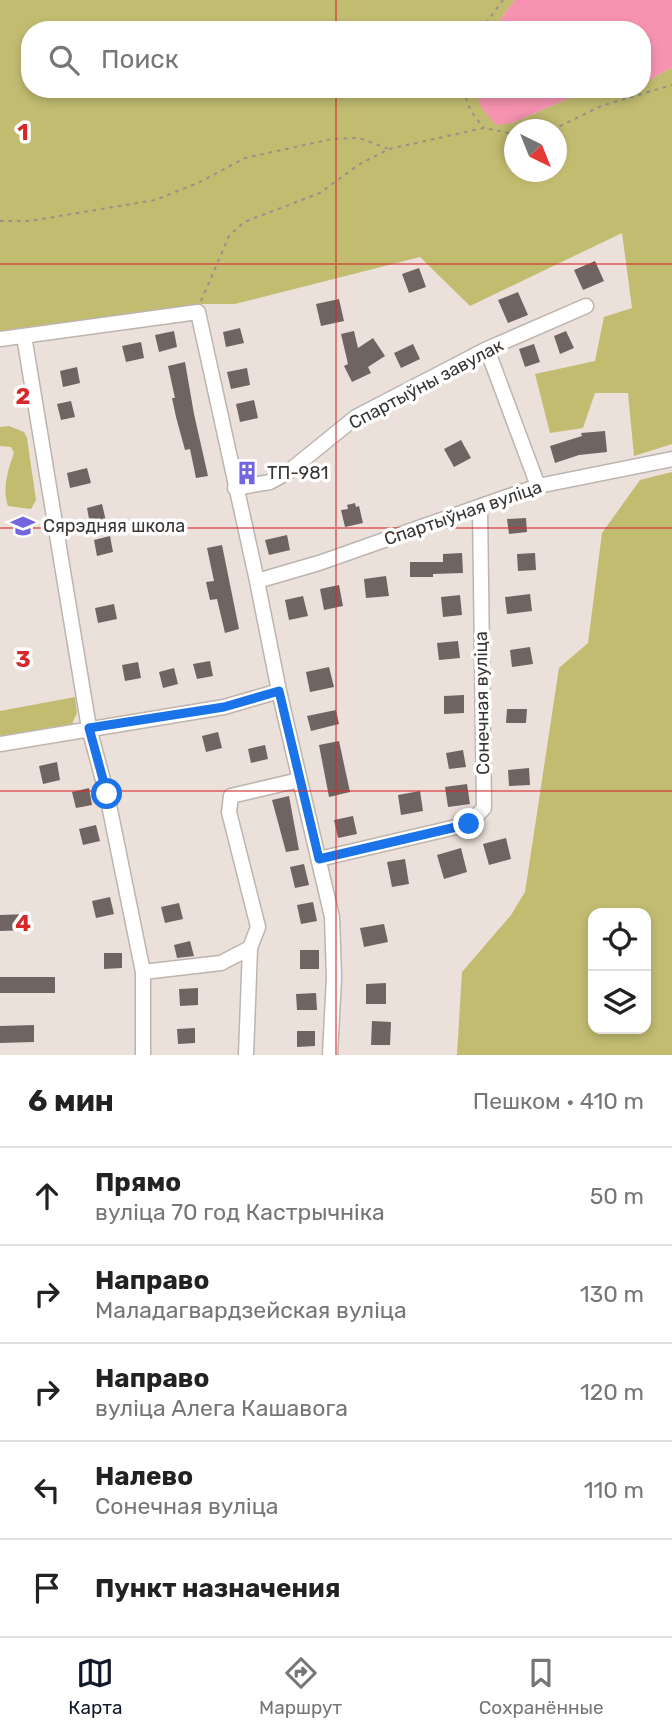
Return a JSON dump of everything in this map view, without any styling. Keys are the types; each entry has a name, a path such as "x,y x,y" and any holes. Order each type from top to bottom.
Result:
{"street":[{"name":"Спартыўны завулак","path":"235,488 270,482 288,472 356,417 487,349 586,306"},
{"path":"0,339 198,312 279,691 332,917 334,977 330,1055"},
{"path":"24,336 89,728 107,794 143,972 143,1055"},
{"path":"487,349 538,486"},
{"name":"Спартыўная вуліца","path":"257,581 319,563 538,486 672,459"},
{"name":"Сонечная вуліца","path":"319,859 469,824 484,808 480,507"},
{"path":"0,744 224,707 279,691"},
{"path":"246,1055 250,948 258,927 229,812 231,796 299,779"},
{"path":"143,972 221,963 250,948"}],"path":[{"path":"488,21 503,0"},
{"path":"651,91 672,85"},
{"path":"465,98 473,116 485,128"},
{"path":"567,123 601,106 628,98"},
{"path":"198,312 203,294 229,236 244,222 320,193 358,165 389,149 485,128 504,132"},
{"path":"0,222 30,221 155,200 198,183 245,159 332,139 359,138 389,149"}],"shaded area":[{"path":"0,0 515,0 500,21 21,21 21,98 479,98 480,104 505,119 504,182 567,182 567,119 521,119 569,98 651,98 651,79 672,67 672,444 634,456 628,393 595,393 583,428 550,433 535,374 595,361 604,317 632,308 622,233 470,306 420,257 235,304 202,304 0,331"},
{"path":"515,0 672,0 672,67 651,79 651,21 500,21"},
{"path":"479,98 569,98 521,119 504,119 504,124 496,125 479,104"},
{"path":"9,426 24,432 27,438 36,500 31,509 8,506 6,499 8,472 14,453 11,447 0,446 0,427"},
{"path":"672,472 672,1055 457,1055 462,972 511,915 525,892 559,668 588,643 602,533 640,480"},
{"path":"75,697 77,713 72,724 0,736 0,711"}],"building":[{"path":"595,261 604,281 583,290 574,270"},
{"path":"419,268 426,287 409,293 402,274"},
{"path":"518,292 528,315 508,323 498,300"},
{"path":"339,299 344,321 321,326 316,304"},
{"path":"240,328 244,343 226,347 223,332"},
{"path":"174,331 177,347 159,352 155,335"},
{"path":"354,331 358,348 373,338 385,356 368,367 371,373 352,382 344,366 348,364 341,334"},
{"path":"566,331 574,348 560,354 554,336"},
{"path":"141,342 144,358 126,362 122,346"},
{"path":"413,344 420,359 401,368 394,353"},
{"path":"534,344 540,362 525,367 519,349"},
{"path":"185,362 208,476 196,478 190,449 185,450 176,417 168,366"},
{"path":"77,367 80,383 63,387 60,371"},
{"path":"247,368 250,385 231,389 227,372"},
{"path":"254,400 258,418 240,422 236,404"},
{"path":"71,401 75,417 61,420 57,404"},
{"path":"605,431 607,452 579,455 555,463 550,446 582,436 581,433"},
{"path":"461,440 471,458 454,467 444,449"},
{"path":"87,468 91,483 70,488 67,473"},
{"path":"355,503 356,507 359,506 363,523 345,527 341,510 348,509 347,505"},
{"path":"102,504 106,521 90,524 87,508"},
{"path":"526,518 527,532 509,534 507,519"},
{"path":"287,535 290,550 269,555 265,540"},
{"path":"110,536 113,552 97,556 94,540"},
{"path":"222,545 239,629 225,633 217,599 210,600 206,582 214,581 207,548"},
{"path":"462,553 463,573 410,577 410,562 443,562 443,554"},
{"path":"535,553 536,570 518,571 517,554"},
{"path":"386,576 389,596 366,598 364,579"},
{"path":"339,585 343,606 324,610 320,589"},
{"path":"530,594 532,611 507,614 505,597"},
{"path":"460,595 462,615 443,617 441,597"},
{"path":"303,596 308,616 289,620 285,600"},
{"path":"114,604 117,619 98,623 95,608"},
{"path":"458,641 460,658 439,660 437,643"},
{"path":"530,647 533,664 512,667 510,650"},
{"path":"210,661 213,676 197,679 193,664"},
{"path":"138,662 141,678 125,681 122,665"},
{"path":"329,667 334,687 310,692 306,672"},
{"path":"174,668 178,684 163,688 159,672"},
{"path":"464,695 464,713 444,714 444,696"},
{"path":"507,709 527,709 526,723 506,723"},
{"path":"336,710 339,724 311,731 307,716"},
{"path":"218,732 222,748 206,752 202,736"},
{"path":"339,741 350,792 329,797 319,745"},
{"path":"265,745 268,759 251,763 248,749"},
{"path":"463,750 466,767 449,769 446,753"},
{"path":"57,762 60,780 43,784 39,766"},
{"path":"529,768 530,785 509,786 508,770"},
{"path":"467,784 470,804 448,807 445,787"},
{"path":"89,788 92,805 76,808 72,792"},
{"path":"420,791 423,811 401,815 398,795"},
{"path":"289,796 299,850 286,852 272,800"},
{"path":"353,816 357,834 338,838 334,820"},
{"path":"96,825 100,841 83,845 79,829"},
{"path":"506,838 511,859 489,865 483,844"},
{"path":"461,848 467,872 444,879 437,855"},
{"path":"405,859 409,884 392,887 387,862"},
{"path":"304,864 309,885 295,888 290,867"},
{"path":"110,897 114,914 96,918 92,901"},
{"path":"313,902 317,921 301,924 297,905"},
{"path":"179,903 183,919 165,923 161,907"},
{"path":"29,914 30,930 0,931 0,915"},
{"path":"384,924 388,942 364,947 360,928"},
{"path":"190,941 194,956 177,958 174,945"},
{"path":"300,950 319,950 319,969 300,969"},
{"path":"104,953 122,953 122,968 104,969"},
{"path":"0,977 55,977 55,993 0,993"},
{"path":"386,983 386,1004 366,1004 366,984"},
{"path":"198,988 198,1005 180,1006 179,989"},
{"path":"316,993 317,1010 297,1010 296,994"},
{"path":"372,1021 391,1022 390,1045 371,1045"},
{"path":"34,1025 34,1042 0,1043 0,1026"},
{"path":"195,1028 195,1043 178,1044 177,1029"},
{"path":"297,1031 315,1031 315,1046 297,1047"}],"place":[{"name":"ТП-981","path":"247,473"},
{"name":"Сярэдняя школа","path":"23,526"}],"route":[{"path":"107,794 89,728 224,707 279,691 319,859 469,824"}]}
